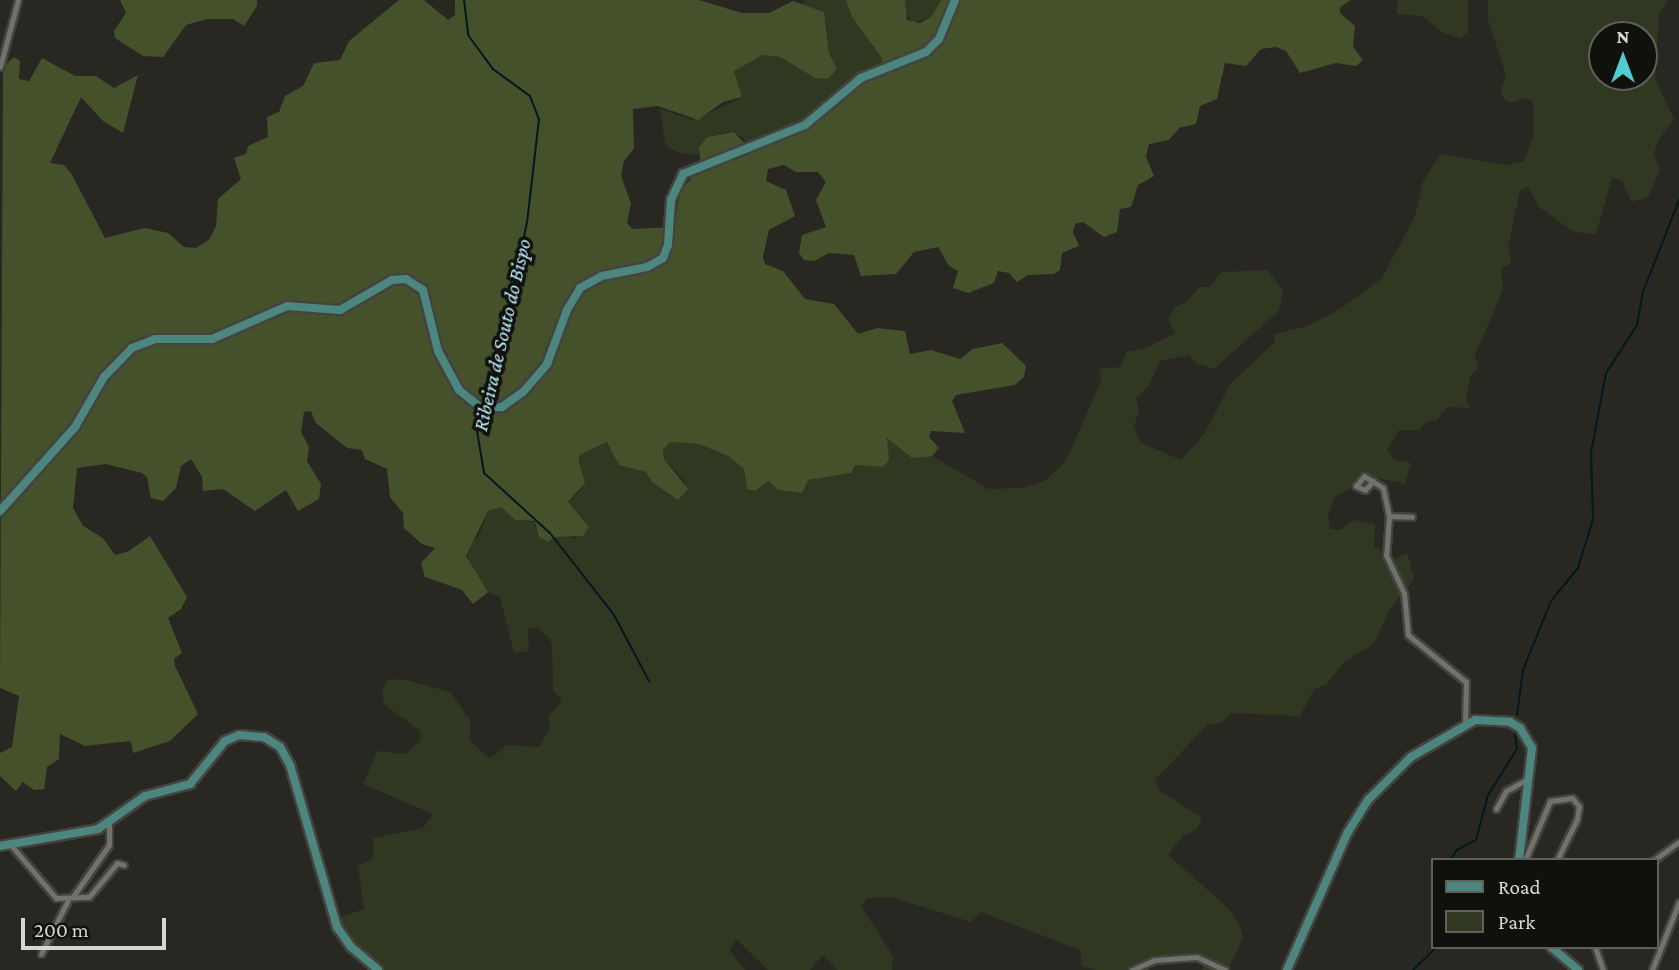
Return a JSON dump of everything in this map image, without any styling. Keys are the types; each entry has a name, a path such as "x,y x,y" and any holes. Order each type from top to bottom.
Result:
{"main road":[{"path":"0,511 75,428 104,377 132,348 155,339 212,339 287,306 340,310 392,280 407,279 423,290 438,351 459,390 481,408 502,407 523,392 547,364 580,288 601,276 648,267 663,258 668,245 671,200 683,174 805,125 861,78 926,52 939,39 955,0"},
{"path":"1287,970 1349,832 1369,799 1411,757 1465,725 1498,719 1520,728 1532,748 1531,778 1519,858"},
{"path":"0,846 109,825 145,796 190,784 217,748 234,736 251,734 274,742 290,765 337,927 351,947 378,970"},
{"path":"1553,949 1578,970"}],"street":[{"path":"0,67 18,0"},
{"path":"1373,481 1383,488 1389,516 1386,555 1404,593 1408,635 1466,682 1465,725"},
{"path":"1389,516 1412,517"},
{"path":"1496,809 1506,791 1531,778"},
{"path":"1526,858 1550,802 1572,798 1579,806 1577,819 1559,858"},
{"path":"41,954 71,898 90,876 109,845 109,825"},
{"path":"1657,858 1679,842"},
{"path":"10,844 56,898 89,897 117,863 124,865"},
{"path":"90,876 99,886"},
{"path":"1652,970 1665,931 1679,902"},
{"path":"1658,930 1665,931"},
{"path":"1596,949 1603,970"},
{"path":"1132,970 1154,960 1197,957 1225,970"}],"green space":[{"path":"120,0 257,0 257,6 244,26 233,19 207,19 186,25 163,57 143,56 115,38 114,31 126,13"},
{"path":"399,0 424,0 448,20 455,15 455,0 699,0 742,13 769,13 793,1 824,12 829,53 837,69 828,79 815,78 780,57 763,55 734,71 742,97 723,102 698,120 658,106 633,109 634,149 624,161 621,176 631,203 627,223 632,229 674,227 680,192 701,166 699,147 707,137 734,132 749,148 758,148 802,131 844,94 880,74 884,68 881,57 852,17 846,0 905,0 907,20 920,23 932,16 941,0 1351,0 1340,7 1340,13 1355,26 1353,47 1363,60 1356,66 1336,63 1300,73 1286,51 1276,47 1261,49 1246,66 1225,63 1217,99 1200,106 1196,124 1179,128 1169,140 1149,144 1146,157 1154,176 1138,185 1131,207 1120,209 1117,232 1104,237 1083,222 1075,224 1073,232 1079,246 1062,253 1060,270 1054,274 1028,275 1017,282 1009,273 998,271 994,283 968,293 953,288 958,271 949,266 938,247 914,252 896,274 861,276 854,255 829,253 814,261 804,260 799,253 802,235 826,227 816,200 826,182 818,172 796,172 784,165 768,169 766,181 786,190 795,216 769,230 763,257 765,264 783,271 805,299 834,304 858,334 877,328 905,331 910,354 931,350 960,359 973,349 1002,343 1026,366 1024,377 1015,385 956,395 952,401 965,433 931,431 929,437 939,448 932,456 912,458 887,438 889,460 883,467 855,465 851,473 808,480 802,493 778,490 769,481 755,491 747,489 744,469 728,456 699,444 670,442 663,450 664,459 688,489 678,500 652,482 646,472 619,465 607,442 580,455 585,483 568,502 589,527 583,536 554,537 548,542 539,537 535,521 515,520 501,507 488,511 466,556 488,592 473,604 462,590 425,577 421,563 435,548 422,544 404,528 403,513 390,497 387,469 365,459 362,450 347,448 315,422 311,411 304,412 301,432 309,447 307,461 321,484 319,499 298,511 286,490 255,511 223,489 203,491 202,477 191,459 181,466 176,488 163,501 151,498 147,477 142,473 106,464 77,468 73,508 83,526 103,538 115,555 129,551 150,536 187,597 181,609 168,618 182,653 174,659 175,666 198,714 170,741 133,753 131,741 85,746 60,734 59,759 47,767 44,789 34,790 23,782 16,791 0,776 0,753 12,747 19,696 0,688 3,67 14,57 20,61 19,79 29,81 42,58 75,76 96,76 114,88 138,75 123,133 103,121 81,97 50,163 64,165 71,173 105,238 145,228 168,233 184,247 196,248 209,240 216,226 218,199 241,179 234,158 246,154 248,146 268,137 267,117 279,112 285,96 303,86 314,63 340,60 349,41"},
{"path":"805,0 846,0 852,17 881,57 884,68 880,74 844,94 802,131 758,148 749,148 743,137 729,132 707,137 699,147 700,155 678,153 665,144 660,109 693,120 742,98 734,71 763,55 780,57 815,78 828,79 837,69 829,53 826,22 820,10 802,5"},
{"path":"905,0 941,0 932,17 913,23 905,13"},
{"path":"1398,0 1468,0 1468,33 1460,38 1443,33 1422,16 1397,14"},
{"path":"1488,0 1668,0 1659,13 1658,30 1658,21 1588,21 1588,91 1658,91 1658,85 1674,119 1658,141 1654,154 1660,170 1648,197 1631,202 1622,181 1612,178 1596,234 1574,232 1539,207 1528,187 1520,191 1508,247 1511,264 1501,268 1503,290 1475,355 1478,368 1471,375 1466,398 1470,408 1447,407 1437,420 1426,422 1420,430 1399,430 1387,450 1394,459 1411,463 1405,484 1361,474 1356,486 1335,496 1328,516 1330,529 1340,530 1353,520 1375,524 1374,546 1393,560 1407,553 1414,579 1390,609 1374,643 1343,663 1326,685 1314,689 1300,716 1231,713 1221,723 1207,725 1155,780 1159,790 1202,818 1198,828 1183,836 1168,855 1228,908 1240,926 1243,938 1228,970 1202,970 1205,961 1197,955 1151,960 1149,970 1096,970 1082,966 1080,950 981,912 971,922 891,897 867,898 861,906 893,956 892,970 837,970 823,955 810,970 768,970 736,939 730,950 745,970 370,970 352,955 329,921 364,909 358,866 374,858 373,838 423,828 433,814 363,784 377,751 405,754 420,741 420,731 384,704 382,693 387,680 402,679 450,692 470,720 470,741 490,759 507,745 539,747 549,729 549,715 562,701 553,691 552,644 548,637 538,628 528,629 529,651 514,653 500,597 488,592 467,564 469,545 479,535 488,511 501,507 515,520 535,522 536,529 576,539 586,523 568,503 583,487 580,455 608,442 619,465 646,472 671,497 685,482 664,459 663,450 670,442 699,444 728,456 744,469 747,489 755,491 769,481 797,493 808,480 850,473 855,465 883,467 885,442 891,437 909,456 932,456 989,489 1022,488 1046,480 1065,462 1101,382 1099,369 1121,367 1126,352 1144,349 1175,333 1168,319 1175,307 1188,301 1199,287 1209,287 1222,272 1268,270 1283,291 1279,311 1214,369 1196,363 1189,355 1160,361 1150,384 1136,398 1139,411 1134,426 1140,442 1181,460 1205,433 1230,384 1274,343 1275,334 1307,326 1340,309 1382,278 1415,216 1423,181 1441,154 1507,165 1524,161 1533,136 1533,101 1524,98 1511,103 1504,99 1501,90 1506,75 1488,20"}],"waterway":[{"name":"Ribeira de Souto do Bispo","path":"464,0 468,35 493,69 530,96 539,119 527,222 511,303 500,332 494,388 488,403"},
{"path":"1517,715 1523,670 1551,601 1578,568 1593,519 1591,453 1606,373 1637,325 1643,292 1679,200"},
{"name":"Ribeira de Souto do Bispo","path":"484,411 477,431 484,473 550,533 614,615 649,681"},
{"path":"1451,858 1457,850 1476,840 1488,795 1517,749 1515,733"},
{"path":"1413,970 1435,949"}]}
